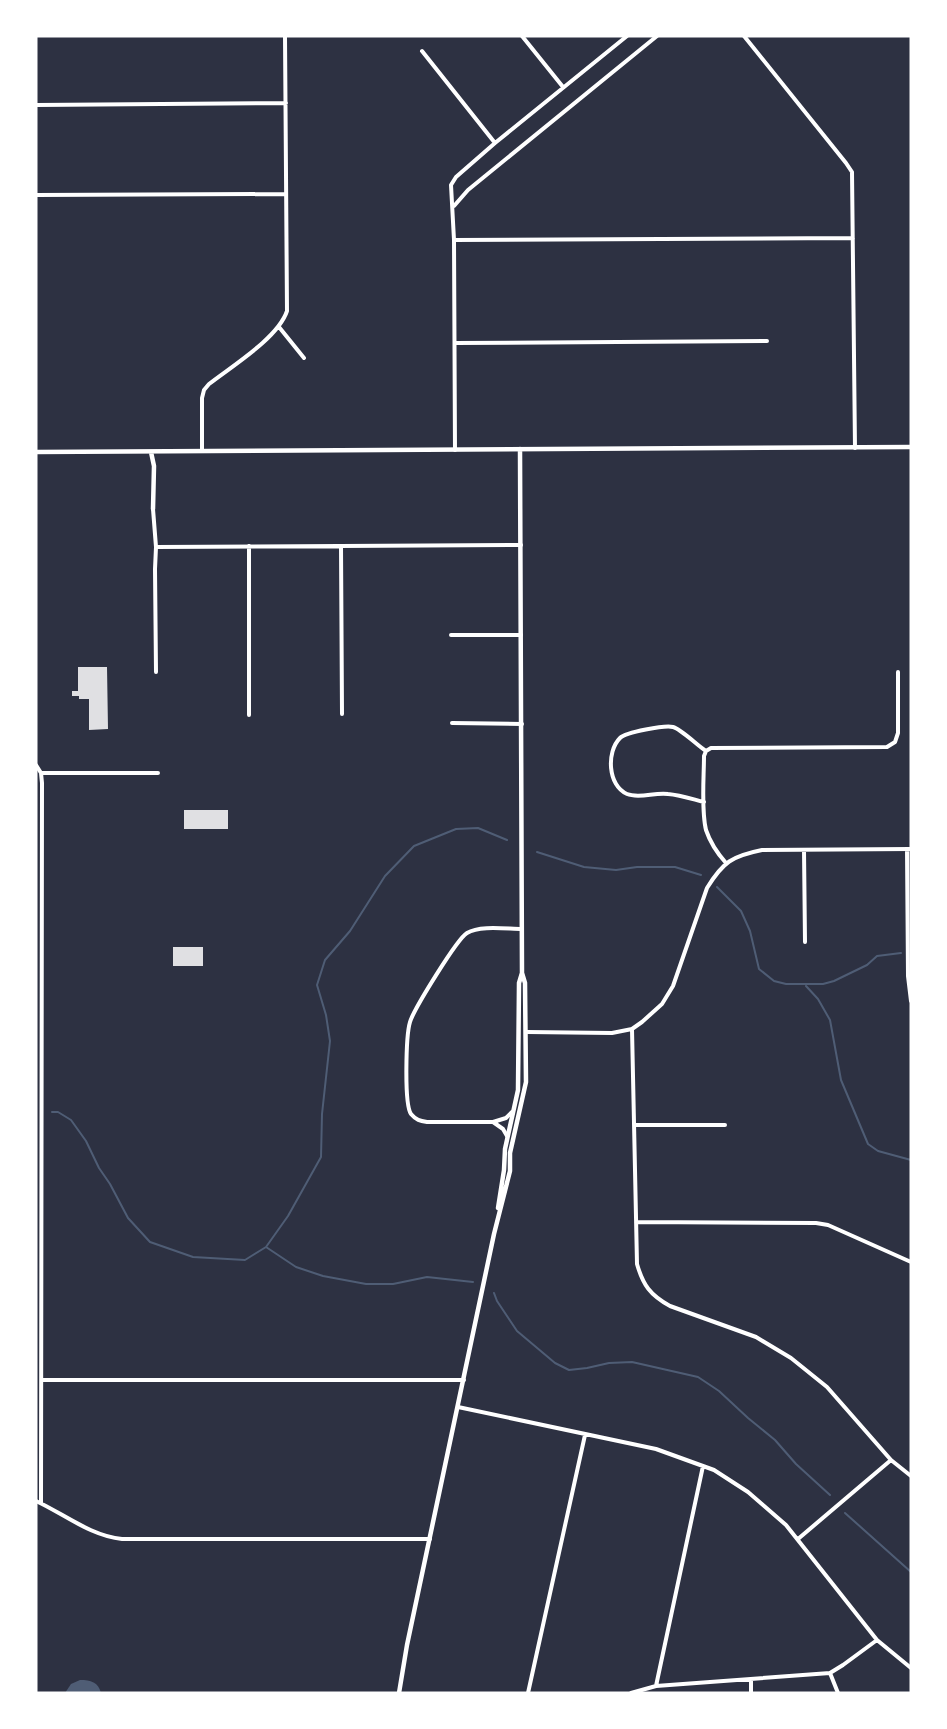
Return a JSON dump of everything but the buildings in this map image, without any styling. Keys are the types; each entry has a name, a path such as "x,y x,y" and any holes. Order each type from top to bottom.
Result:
{"street":[{"path":"202,451 204,390 279,327 287,311 285,36"},
{"path":"522,36 563,87"},
{"path":"455,450 454,240 451,185 456,177 495,143 627,36"},
{"path":"453,207 468,190 657,36"},
{"path":"744,36 852,172 855,448"},
{"path":"422,51 495,143"},
{"path":"36,105 286,103"},
{"path":"36,195 286,194"},
{"path":"454,240 853,238"},
{"path":"279,327 304,358"},
{"path":"455,343 767,341"},
{"path":"36,452 911,447"},
{"path":"494,1234 508,1136 518,1090 520,1062 522,634 520,449"},
{"path":"151,452 156,547 156,672"},
{"path":"156,547 521,545"},
{"path":"249,546 249,716"},
{"path":"341,546 342,714"},
{"path":"451,635 522,634"},
{"path":"726,863 719,856 706,830 704,756 706,751 711,748 887,747 895,742 898,733 898,672"},
{"path":"452,723 522,724"},
{"path":"704,802 667,793 629,795 618,789 612,776 612,757 620,738 629,733 665,726 681,731 706,751"},
{"path":"36,765 41,773 41,1503"},
{"path":"41,773 158,773"},
{"path":"519,1032 612,1033 632,1029 642,1022 662,1004 673,986 707,888 716,874 726,863 742,854 762,850 909,849 908,976 911,1001"},
{"path":"804,850 805,942"},
{"path":"513,1112 506,1118 493,1122 418,1120 410,1113 407,1102 408,1039 410,1023 416,1008 462,936 475,929 522,929"},
{"path":"399,1693 407,1645 494,1234 510,1171 512,1145 525,1093 525,983 522,973"},
{"path":"632,1029 637,1264 641,1278 659,1300 670,1306 756,1337 791,1358 827,1387 891,1460 911,1476"},
{"path":"36,1033 42,1032"},
{"path":"493,1122 508,1136"},
{"path":"634,1125 724,1125"},
{"path":"636,1222 816,1223 828,1225 911,1262"},
{"path":"36,1241 42,1240"},
{"path":"42,1380 464,1380"},
{"path":"458,1407 656,1449 714,1470 748,1492 786,1525 877,1640 911,1668"},
{"path":"528,1693 585,1435"},
{"path":"798,1539 891,1460"},
{"path":"656,1686 703,1466"},
{"path":"36,1501 108,1538 430,1539"},
{"path":"633,1692 656,1686 830,1673 877,1640"},
{"path":"830,1673 838,1693"},
{"path":"751,1679 751,1693"}],"water":[{"path":"80,1680 94,1682 101,1693 65,1693 71,1684"}],"waterway":[{"path":"52,1112 58,1112 71,1120 86,1141 128,1218 150,1242 193,1257 245,1260 266,1247 288,1216 321,1157 322,1114 330,1041 326,1015 317,985 325,960 350,931 385,876 414,846 456,829 478,828 507,840"},
{"path":"537,852 584,867 616,870 637,867 675,867 701,875"},
{"path":"717,887 741,911 750,931 759,969 774,981 786,984 823,984 867,965 877,956 901,953"},
{"path":"806,986 818,999 830,1020 841,1080 868,1144 878,1151 911,1160"},
{"path":"266,1247 296,1267 323,1276 366,1284 393,1284 427,1277 473,1282"},
{"path":"494,1293 517,1331 555,1363 569,1370 609,1363 632,1362 698,1377 719,1391 775,1440 796,1464 830,1495"},
{"path":"845,1513 911,1572"}]}
